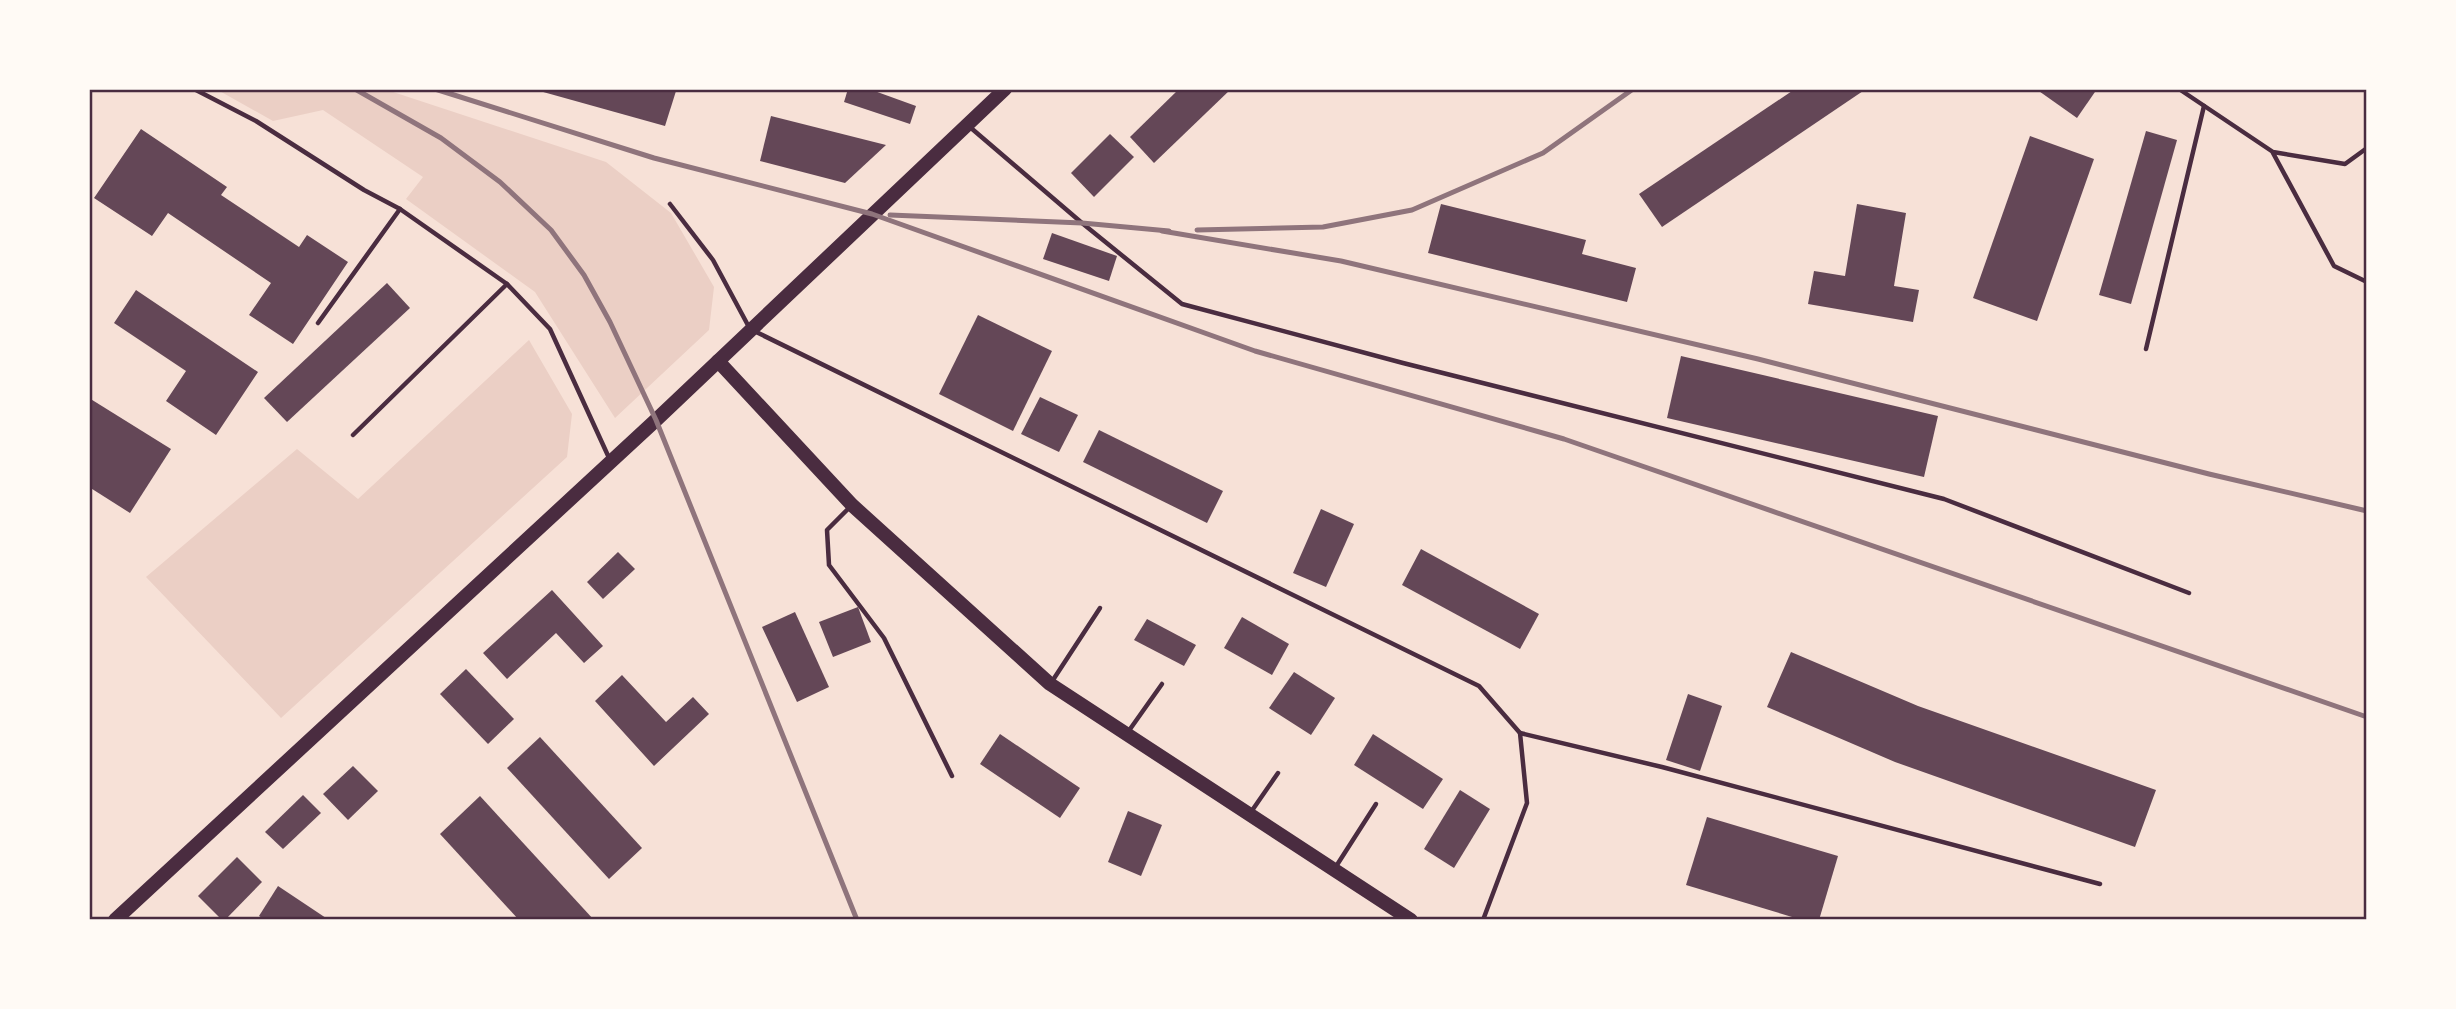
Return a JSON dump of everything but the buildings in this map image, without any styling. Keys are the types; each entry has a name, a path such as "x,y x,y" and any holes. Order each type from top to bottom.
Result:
{"main road":[{"path":"115,920 611,461 1005,89"},
{"path":"718,361 852,505 1050,684 1411,920"}],"lane":[{"path":"194,89 256,121 364,190 400,209 507,284 550,329 611,461"},
{"path":"2179,89 2273,152 2345,164 2367,148"},
{"path":"2146,349 2204,106"},
{"path":"967,125 1182,304 1403,363 1944,499 2189,593"},
{"path":"2273,152 2334,266 2367,282"},
{"path":"670,204 713,260 750,329 1479,686 1520,733 2100,884"},
{"path":"318,323 400,209"},
{"path":"353,435 507,284"},
{"path":"852,505 827,530 829,565 884,638 952,776"},
{"path":"1050,684 1100,608"},
{"path":"1126,734 1162,684"},
{"path":"1483,920 1527,803 1520,733"},
{"path":"1250,814 1278,773"},
{"path":"1334,869 1376,804"}],"shaded area":[{"path":"216,89 384,89 606,162 671,213 714,287 709,330 615,418 535,292 406,199 423,177 323,110 273,121"},
{"path":"529,340 572,414 567,457 281,718 146,577 297,449 358,499"}],"railway":[{"path":"355,89 441,138 500,182 551,230 584,275 610,322 656,420 857,920"},
{"path":"435,89 654,158 872,214 1255,351 1564,439 2367,717"},
{"path":"1197,230 1323,227 1412,210 1543,153 1633,89"},
{"path":"890,215 1082,223 1169,231"},
{"path":"1162,231 1341,261 1758,359 2209,474 2367,511"}]}
